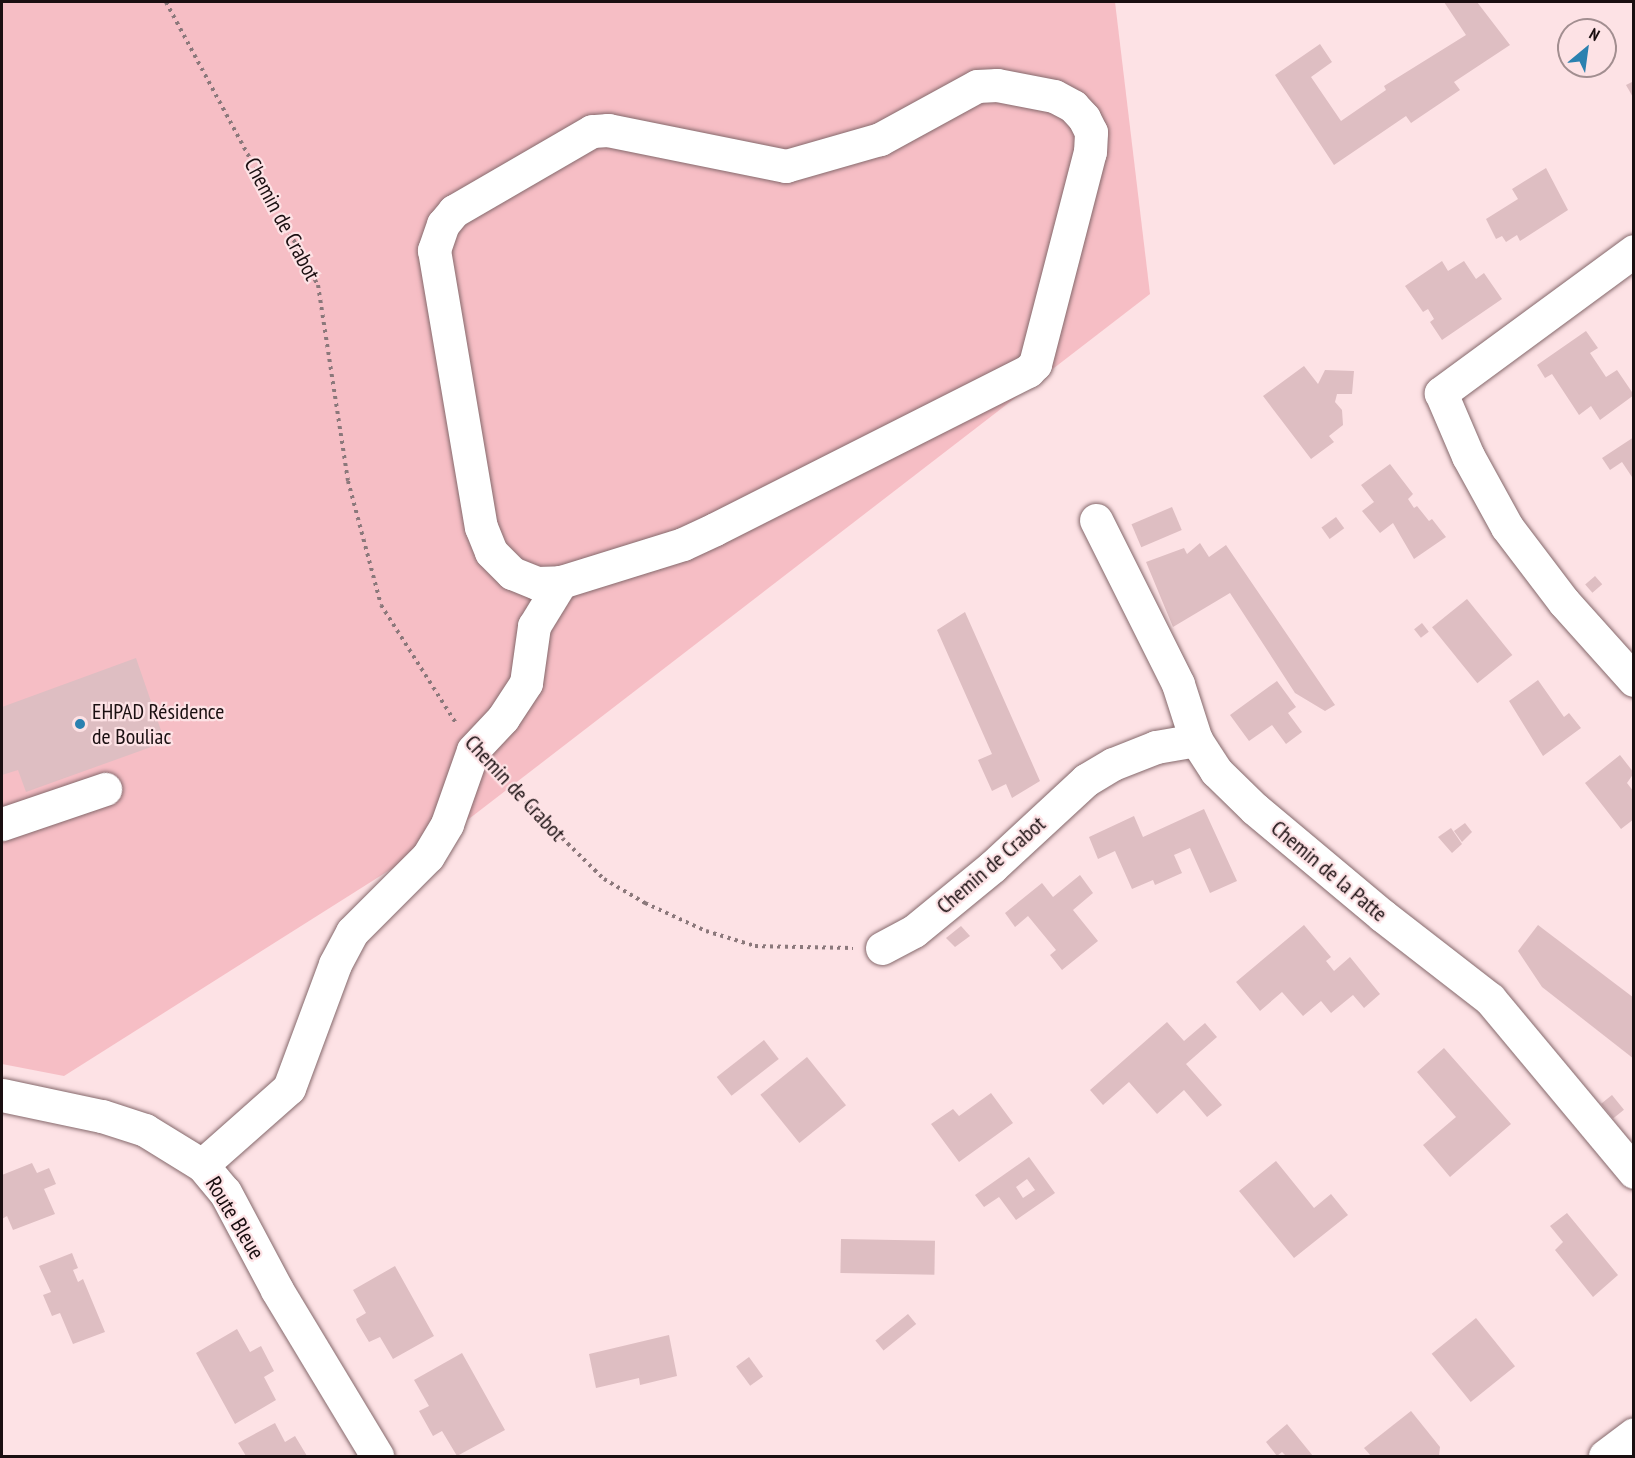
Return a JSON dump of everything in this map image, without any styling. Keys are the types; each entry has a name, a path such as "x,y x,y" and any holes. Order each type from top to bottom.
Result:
{"street":[{"path":"202,1165 289,1088 335,964 352,932 428,856 447,824 473,750 503,718 526,683 534,626 561,582 683,544 1028,371 1042,346 1090,152 1091,132 1078,112 1054,96 997,85 977,86 880,139 786,166 608,130 592,131 454,211 443,224 434,250 481,527 491,552 512,573 537,583 561,582"},
{"path":"1634,251 1441,393 1468,456 1507,527 1564,602 1634,680"},
{"name":"Chemin de la Patte","path":"1096,520 1178,684 1196,740 1216,771 1255,809 1490,999 1600,1127 1634,1172"},
{"name":"Chemin de Crabot","path":"882,948 914,931 992,867 1086,780 1113,764 1156,747 1196,740"},
{"path":"2,824 105,789"},
{"name":"Route Bleue","path":"2,1095 102,1116 145,1130 202,1165 225,1192 277,1290 377,1456"},
{"path":"1605,1456 1634,1434"}],"path":[{"name":"Chemin de Crabot","path":"165,2 318,285 348,481 381,605 473,750 604,879 645,903 706,931 755,946 882,948"}],"shaded area":[{"path":"2,2 1115,2 1150,294 461,825 64,1076 2,1064"}],"building":[{"path":"1444,2 1477,2 1510,45 1454,82 1460,90 1411,123 1406,116 1334,165 1275,75 1320,44 1332,62 1311,77 1341,121 1386,90 1384,86 1466,35"},
{"path":"1634,81 1634,99 1626,85"},
{"path":"1546,168 1568,210 1520,241 1517,235 1506,242 1502,236 1496,239 1486,219 1518,199 1512,189"},
{"path":"1442,261 1448,271 1464,261 1476,279 1484,273 1502,299 1442,340 1430,322 1434,319 1428,309 1423,312 1405,286"},
{"path":"1586,331 1598,348 1590,353 1606,377 1617,370 1634,395 1600,420 1591,406 1579,415 1552,374 1545,378 1537,365"},
{"path":"1304,366 1318,384 1325,370 1354,371 1352,394 1337,394 1335,402 1342,410 1343,425 1329,436 1334,442 1311,459 1263,396"},
{"path":"1634,437 1634,480 1622,462 1610,470 1602,458"},
{"path":"1390,464 1413,494 1408,499 1414,508 1417,506 1429,521 1432,519 1446,537 1414,559 1393,523 1380,533 1362,511 1374,502 1361,485"},
{"path":"1172,507 1182,530 1141,547 1131,524"},
{"path":"1336,517 1344,528 1330,539 1321,528"},
{"path":"1200,543 1209,557 1226,545 1335,705 1325,711 1295,693 1230,593 1173,627 1146,562 1184,548 1187,554"},
{"path":"1595,576 1602,584 1592,593 1585,585"},
{"path":"1467,599 1512,655 1477,683 1432,627"},
{"path":"965,612 1040,781 1012,798 1006,784 992,791 978,760 992,754 937,630"},
{"path":"1422,623 1429,632 1421,638 1414,629"},
{"name":"EHPAD Résidence de Bouliac","path":"136,658 165,742 26,792 18,770 2,775 2,707"},
{"path":"1538,680 1564,717 1569,713 1581,728 1543,756 1509,701"},
{"path":"1277,681 1296,707 1288,713 1302,732 1286,744 1272,725 1249,741 1230,715"},
{"path":"1620,755 1634,773 1627,783 1634,792 1634,819 1621,829 1585,783"},
{"path":"1204,809 1237,881 1210,893 1190,848 1174,855 1182,873 1155,885 1153,880 1132,889 1115,851 1098,859 1089,837 1134,816 1143,837"},
{"path":"1465,823 1472,832 1462,842 1454,831"},
{"path":"1451,828 1462,844 1452,853 1438,837"},
{"path":"1080,875 1093,893 1073,910 1098,941 1062,970 1050,955 1056,950 1028,916 1015,927 1005,913 1042,883 1053,897"},
{"path":"1304,925 1331,957 1326,961 1334,971 1350,957 1380,994 1364,1008 1353,995 1331,1013 1321,1001 1303,1016 1282,992 1260,1011 1236,982"},
{"path":"1538,925 1634,998 1634,1059 1542,987 1518,951"},
{"path":"961,926 970,936 955,947 946,938"},
{"path":"1167,1022 1184,1041 1205,1023 1217,1037 1186,1064 1222,1105 1207,1117 1184,1090 1157,1114 1129,1082 1103,1105 1090,1090"},
{"path":"764,1040 779,1059 731,1096 717,1077"},
{"path":"1444,1048 1511,1124 1450,1177 1423,1145 1456,1117 1417,1072"},
{"path":"807,1057 846,1105 799,1143 760,1095"},
{"path":"991,1093 1013,1123 959,1162 931,1124 953,1109 959,1116"},
{"path":"1612,1095 1624,1110 1613,1119 1601,1104"},
{"path":"1029,1157 1055,1193 1016,1220 999,1197 984,1207 975,1195","holes":["1027,1179 1035,1190 1023,1198 1016,1187"]},
{"path":"1276,1161 1314,1208 1331,1194 1348,1215 1294,1258 1239,1191"},
{"path":"32,1163 37,1173 49,1168 56,1184 44,1189 55,1214 13,1230 7,1216 2,1219 2,1175"},
{"path":"1567,1213 1618,1275 1593,1297 1555,1250 1563,1242 1550,1226"},
{"path":"841,1239 935,1241 934,1275 840,1273"},
{"path":"72,1253 78,1268 73,1270 78,1282 83,1279 105,1332 73,1344 60,1313 52,1316 43,1295 51,1292 39,1266"},
{"path":"395,1266 434,1336 393,1359 380,1337 369,1342 357,1322 356,1319 366,1313 353,1290"},
{"path":"908,1314 916,1324 884,1351 875,1340"},
{"path":"1476,1318 1515,1366 1471,1402 1432,1354"},
{"path":"237,1329 250,1352 261,1346 274,1371 264,1377 276,1400 235,1424 196,1353"},
{"path":"669,1335 677,1376 640,1385 639,1378 596,1388 589,1354"},
{"path":"462,1353 505,1430 457,1456 442,1431 433,1436 419,1411 429,1406 414,1380"},
{"path":"749,1357 763,1376 750,1386 736,1366"},
{"path":"1411,1411 1440,1447 1439,1456 1371,1456 1364,1448"},
{"path":"275,1423 285,1442 295,1436 307,1456 246,1456 238,1443"},
{"path":"1287,1424 1313,1456 1286,1456 1282,1452 1277,1456 1266,1442"}],"place":[{"name":"EHPAD Résidence de Bouliac","path":"80,724"}]}
